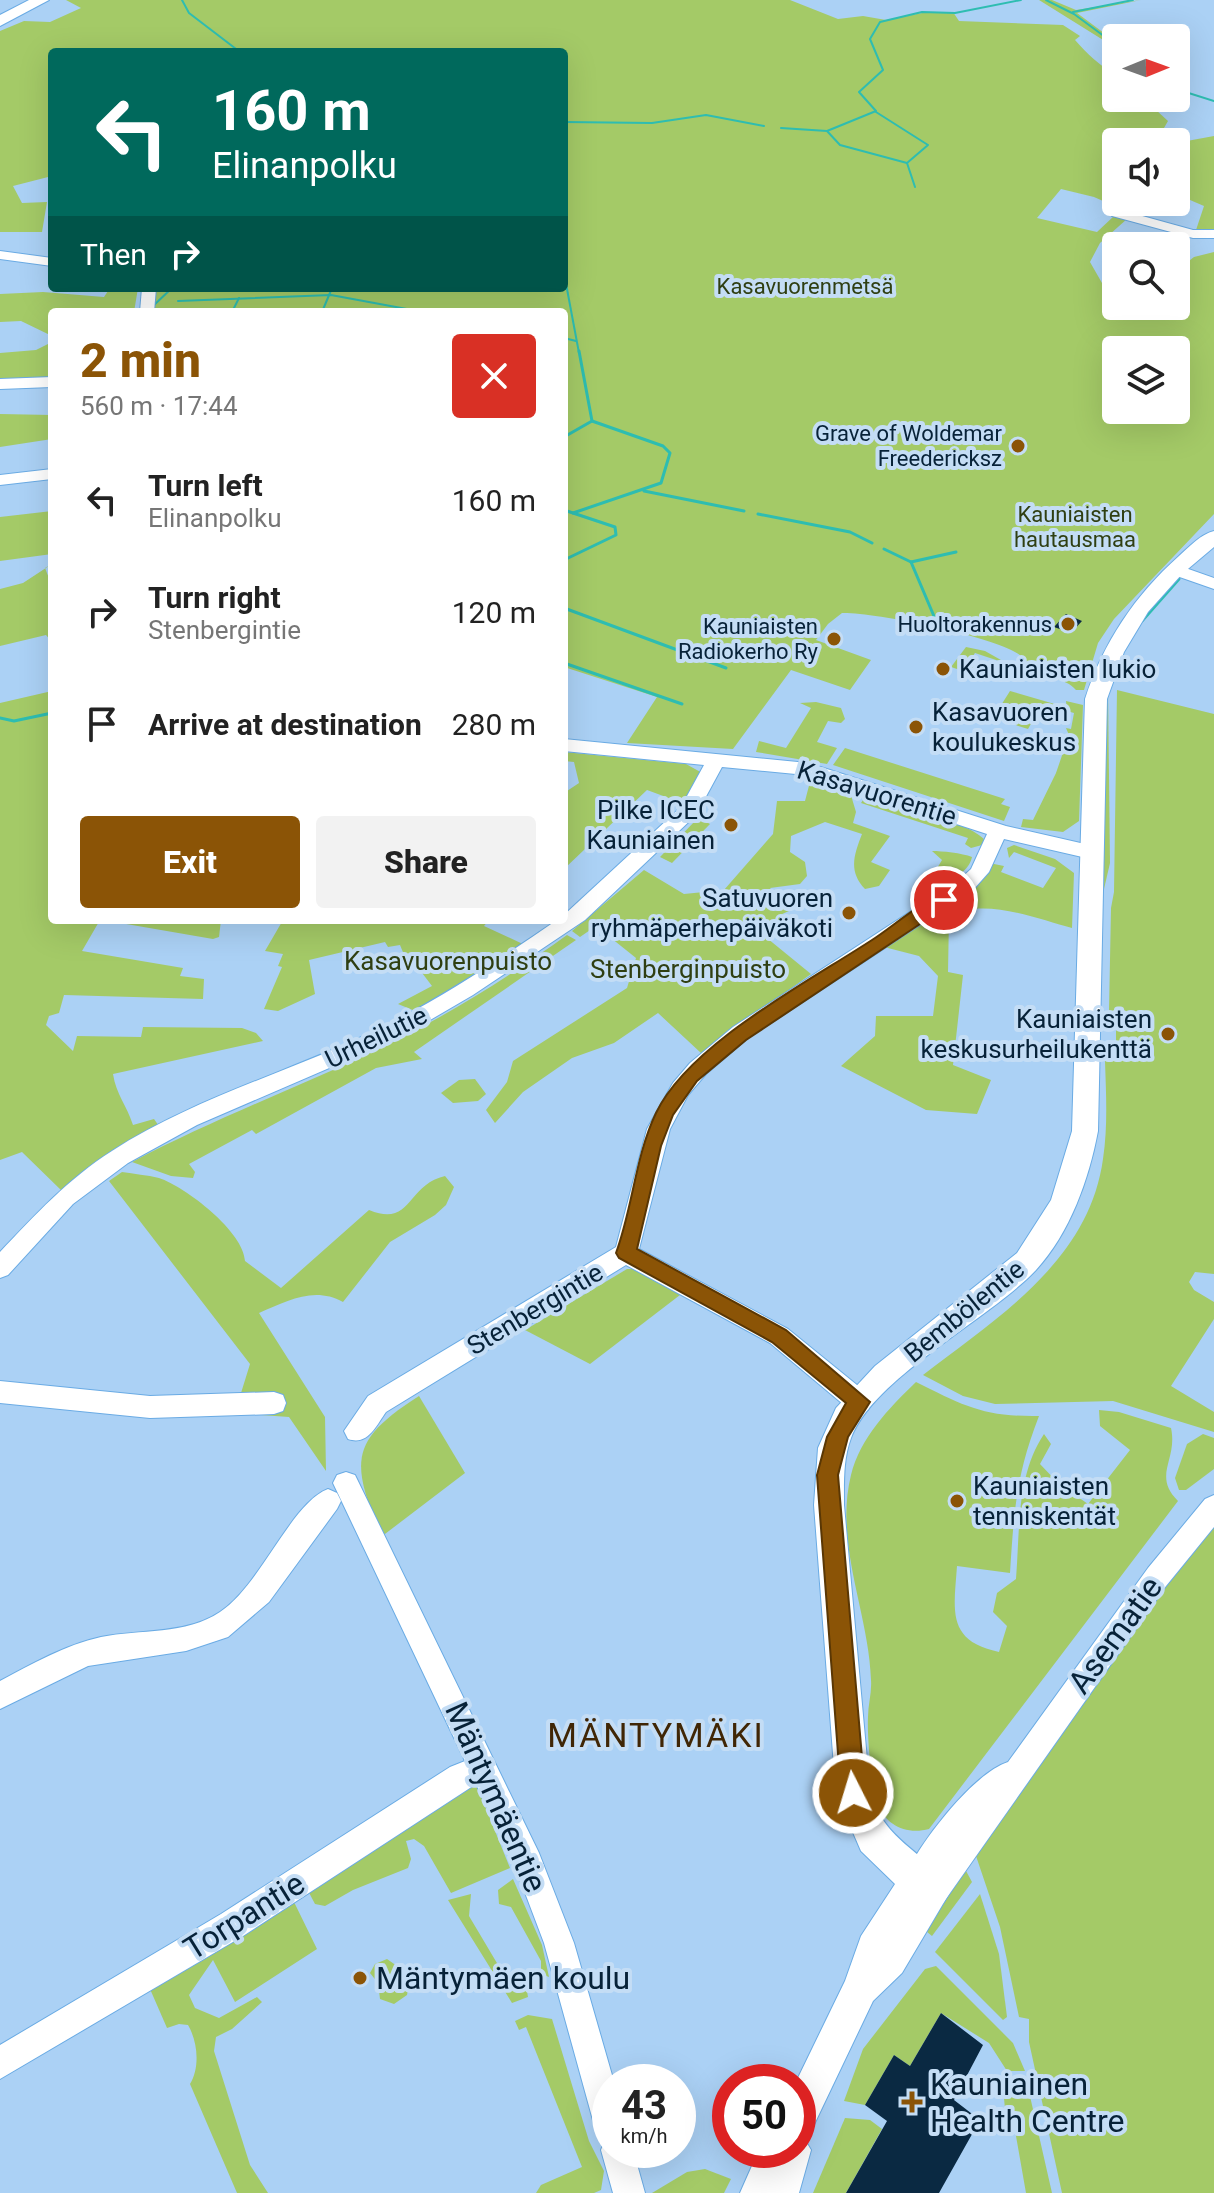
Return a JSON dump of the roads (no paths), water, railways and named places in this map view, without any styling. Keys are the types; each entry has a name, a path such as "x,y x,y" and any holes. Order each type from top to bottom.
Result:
{"highway":[{"path":"0,12 23,0"},
{"path":"0,21 41,0"}],"main road":[{"name":"Bembölentie","path":"925,1886 872,1841 860,1821 853,1793 827,1475 837,1437 846,1418 859,1402 892,1371 1027,1261 1045,1239 1068,1195 1085,1131 1093,716 1105,666 1132,619 1177,570 1214,537"},
{"name":"Asematie","path":"816,2082 860,1988 889,1960 925,1886"},
{"path":"759,2193 771,2168"},
{"path":"780,2193 787,2168"}],"street":[{"path":"1128,216 1193,234 1214,234"},
{"path":"0,255 48,261"},
{"path":"0,384 48,382"},
{"path":"0,480 48,474"},
{"path":"1177,570 1214,584"},
{"name":"Kasavuorentie","path":"568,745 717,759 827,774 998,830 1091,852"},
{"name":"Urheilutie","path":"568,920 615,882 694,805 717,759"},
{"name":"Stenbergintie","path":"357,1431 377,1404 626,1253 635,1229 652,1146 665,1113 691,1076 740,1035 966,885 979,872 998,830"},
{"name":"Urheilutie","path":"0,1268 65,1198 120,1157 189,1119 393,1031 487,977 563,924"},
{"path":"626,1253 779,1336 859,1402"},
{"path":"0,1392 150,1407 274,1403"},
{"name":"Mäntymäentie","path":"0,1696 61,1664 98,1650 196,1635 229,1623 257,1598 311,1518 337,1492 485,1767 529,1863 559,1943 593,2064"},
{"name":"Asematie","path":"925,1886 1020,1766 1157,1577 1214,1507"},
{"name":"Torpantie","path":"0,2063 232,1925 460,1777 485,1767"},
{"path":"622,2168 629,2193"}],"waterway":[{"path":"182,0 189,13 235,48"},
{"path":"827,131 876,111 859,92 883,70 870,39 880,22 922,12 955,13 1021,0"},
{"path":"1046,0 1074,14 1102,35"},
{"path":"1073,12 1133,0"},
{"path":"1190,93 1214,101"},
{"path":"876,112 928,145 907,163"},
{"path":"568,122 652,123 706,115 764,126"},
{"path":"781,128 827,131"},
{"path":"827,131 840,145 907,163"},
{"path":"907,163 915,187"},
{"path":"153,306 168,292"},
{"path":"568,292 579,353"},
{"path":"239,299 329,295"},
{"path":"324,308 329,295"},
{"path":"329,295 401,308"},
{"path":"178,301 239,299"},
{"path":"234,308 239,299"},
{"path":"568,339 576,341"},
{"path":"579,351 592,421"},
{"path":"568,435 592,421"},
{"path":"573,513 661,483 670,453 663,446 592,421"},
{"path":"644,491 744,511"},
{"path":"568,511 573,513"},
{"path":"568,558 616,535 615,527 573,513"},
{"path":"758,514 850,532 872,543"},
{"path":"884,549 911,562"},
{"path":"911,562 956,552"},
{"path":"911,562 939,628"},
{"path":"1142,621 1179,579"},
{"path":"568,609 726,668"},
{"path":"568,664 682,704"},
{"path":"0,718 14,721 48,714"}],"place":[{"name":"Grave of Woldemar Freedericksz","path":"1018,446"},
{"name":"Huoltorakennus","path":"1068,624"},
{"name":"Kauniaisten Radiokerho Ry","path":"834,639"},
{"name":"Kauniaisten lukio","path":"943,669"},
{"name":"Kasavuoren koulukeskus","path":"916,727"},
{"name":"Pilke ICEC Kauniainen","path":"731,825"},
{"name":"Satuvuoren ryhmäperhepäiväkoti","path":"849,913"},
{"name":"Kauniaisten keskusurheilukenttä","path":"1168,1034"},
{"name":"Kauniaisten tenniskentät","path":"957,1501"},
{"name":"Mäntymäen koulu","path":"360,1978"},
{"name":"Kauniainen Health Centre","path":"912,2102"}],"district":[{"name":"MÄNTYMÄKI","path":"656,1735"}],"park label":[{"name":"Kasavuorenmetsä","path":"805,286"},
{"name":"Kauniaisten hautausmaa","path":"1075,526"},
{"name":"Kasavuorenpuisto","path":"448,961"},
{"name":"Stenberginpuisto","path":"688,969"}]}
